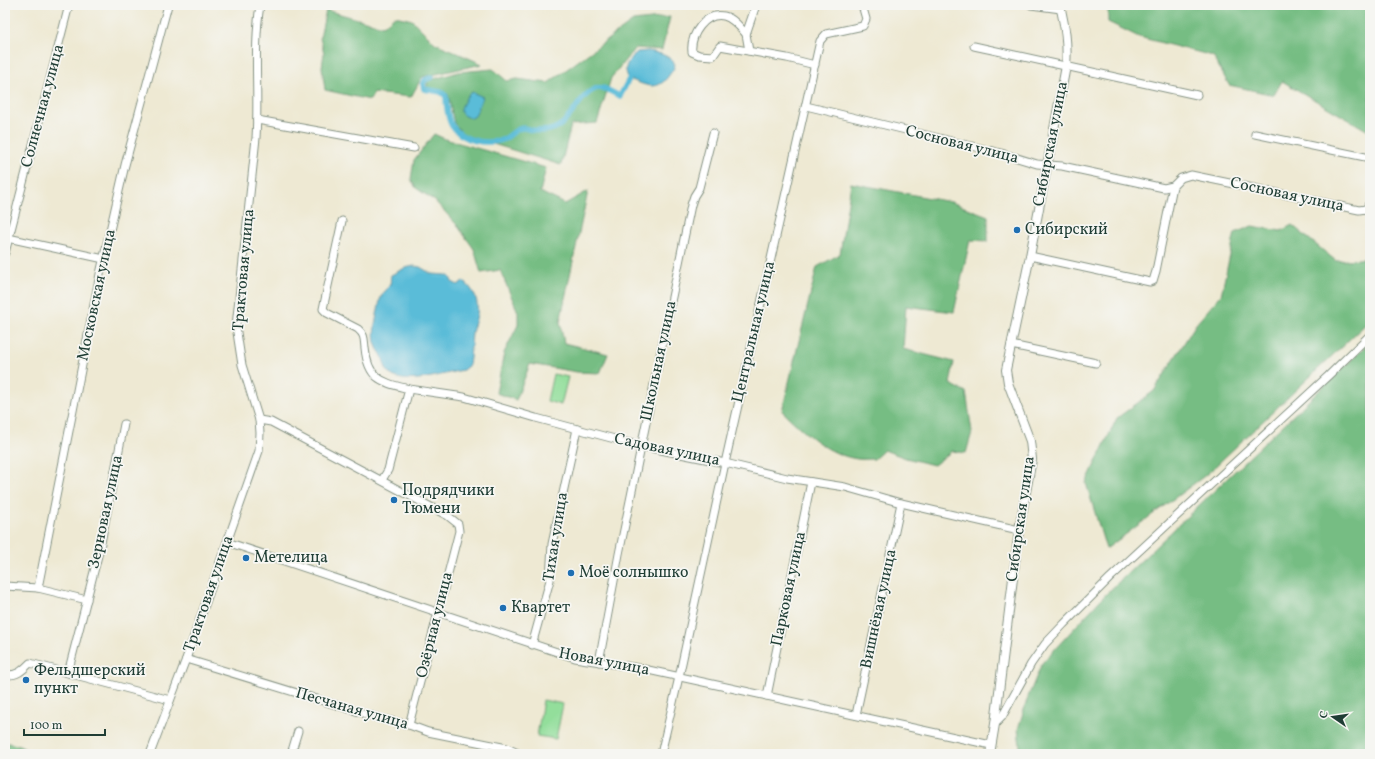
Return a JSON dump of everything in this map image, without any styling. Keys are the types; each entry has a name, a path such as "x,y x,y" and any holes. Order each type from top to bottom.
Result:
{"street":[{"name":"Солнечная улица","path":"5,253 69,5"},
{"name":"Московская улица","path":"38,588 76,391 104,259 125,165 168,5"},
{"name":"Трактовая улица","path":"150,754 186,658 259,451 259,420 242,366 236,326 257,120 256,53 260,5"},
{"path":"749,51 746,34 756,5"},
{"name":"Центральная улица","path":"679,677 725,463 820,41 826,34 861,27 865,24 866,19 862,5"},
{"path":"1031,5 1061,7"},
{"name":"Сибирская улица","path":"990,754 1019,530 1032,459 1030,441 1008,383 1006,370 1030,256 1046,165 1066,66 1066,32 1061,7"},
{"path":"746,34 735,22 724,16 709,18 696,31 691,46 692,52 699,55 713,56 720,46 787,58 815,65"},
{"path":"974,46 1197,95"},
{"name":"Сосновая улица","path":"806,106 1001,153 1025,161 1062,166 1164,188 1173,186 1182,178 1191,175 1359,210 1366,209 1370,202"},
{"path":"257,120 414,148"},
{"name":"Школьная улица","path":"599,662 619,554 691,205 699,188 713,133"},
{"path":"1255,134 1370,158"},
{"path":"1030,256 1150,282 1153,281 1173,186"},
{"name":"Садовая улица","path":"342,221 323,309 327,313 362,332 365,337 365,350 371,370 377,378 385,383 409,389 464,397 641,446 725,463 788,478 845,487 901,503 1019,530"},
{"path":"8,238 104,259"},
{"path":"995,724 1002,717 1031,664 1045,644 1064,624 1110,578 1317,387 1370,335"},
{"path":"1011,345 1096,363"},
{"path":"259,420 272,422 382,480 388,470 409,389"},
{"name":"Зерновая улица","path":"68,673 100,548 124,424"},
{"name":"Тихая улица","path":"532,645 550,580 552,544 577,429"},
{"name":"Озёрная улица","path":"382,480 448,516 458,524 459,531 409,726"},
{"name":"Парковая улица","path":"767,696 811,482"},
{"name":"Вишнёвая улица","path":"856,714 901,503"},
{"name":"Новая улица","path":"227,542 532,645 575,658 640,668 856,714 991,745"},
{"path":"5,586 38,588 87,600"},
{"name":"Песчаная улица","path":"186,658 382,719 428,732 507,748 520,754"},
{"path":"5,675 12,676 21,673 30,663 170,700"},
{"path":"661,754 679,677"},
{"path":"291,754 298,731"}],"green space":[{"path":"1108,5 1370,5 1370,132 1282,81 1274,95 1229,85 1213,56 1139,37 1108,22"},
{"path":"326,10 383,26 395,16 412,20 435,43 482,64 422,77 411,97 374,93 370,100 325,90 322,67 324,53 320,38"},
{"path":"670,17 662,50 635,48 611,78 597,123 571,125 561,165 464,135 454,123 448,94 427,88 427,81 459,72 493,69 507,81 517,79 548,83 633,21"},
{"path":"434,134 445,139 546,168 540,192 565,204 588,191 560,322 564,343 608,354 600,373 577,372 530,364 516,400 496,393 504,353 518,325 518,312 500,270 481,273 474,249 457,225 435,201 416,188 411,179 414,160"},
{"path":"851,183 951,202 988,216 988,241 970,240 954,312 906,306 903,349 954,362 950,384 966,392 972,432 966,453 952,451 934,465 906,458 884,450 874,459 857,459 842,455 823,446 797,426 782,411 817,267 840,254"},
{"path":"1292,225 1336,261 1370,258 1370,320 1207,474 1106,549 1086,483 1117,418 1154,391 1196,324 1221,295 1235,233 1252,226 1281,231"},
{"path":"1370,342 1370,754 1021,754 1018,729 1028,697 1042,663 1103,597"},
{"path":"553,374 568,377 561,405 547,401"},
{"path":"543,700 563,704 556,739 537,736"},
{"path":"5,742 20,746 33,754 5,754"}],"water":[{"path":"648,51 667,56 675,64 667,78 663,82 654,86 644,85 629,79 626,71 627,64 637,52"},
{"path":"472,92 483,97 475,116 472,118 463,115 461,113 461,108 466,97"},
{"path":"414,266 420,267 432,274 447,275 450,277 452,282 458,285 463,281 467,284 475,296 477,304 477,317 472,333 470,361 469,365 463,370 424,378 404,379 395,377 386,369 382,356 377,348 374,335 380,300 390,284 391,275 405,268"}],"waterway":[{"path":"432,77 425,80 423,84 424,89 441,92 446,96 448,116 452,126 462,135 482,142 502,140 520,128 535,131 556,128 569,117 587,94 592,90 603,88 620,96 629,79"}],"place":[{"name":"Сибирский","path":"1017,230"},
{"name":"Подрядчики Тюмени","path":"394,500"},
{"name":"Метелица","path":"246,558"},
{"name":"Моё солнышко","path":"571,573"},
{"name":"Квартет","path":"503,608"},
{"name":"Фельдшерский пункт","path":"26,680"}]}
